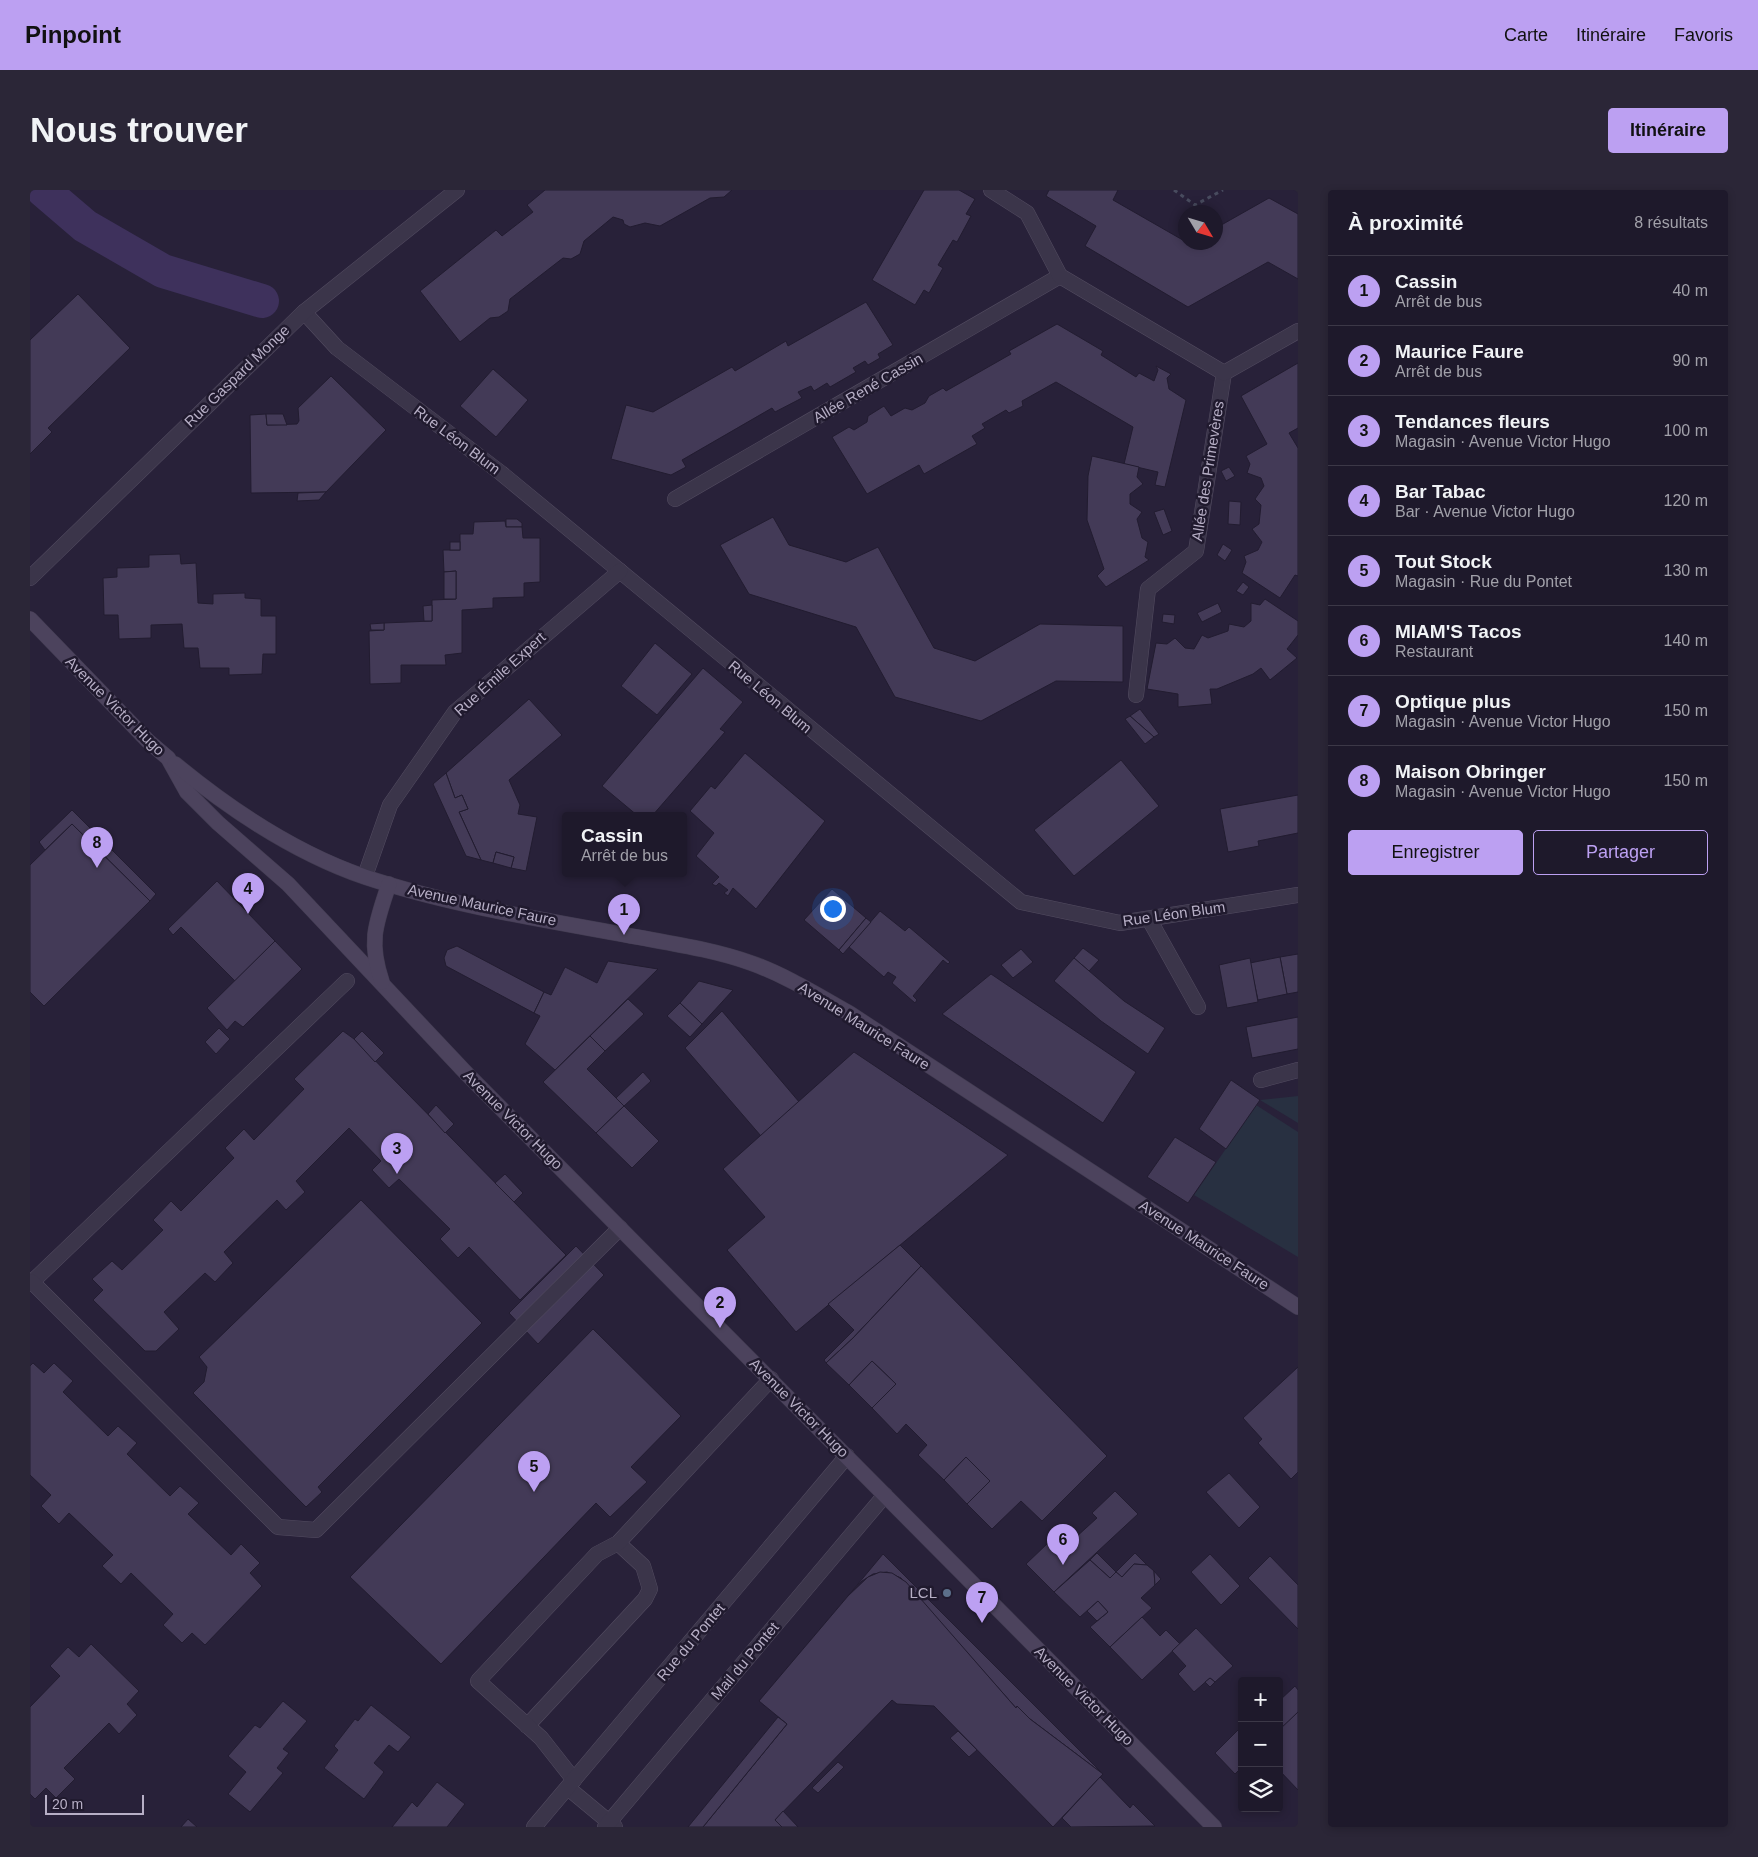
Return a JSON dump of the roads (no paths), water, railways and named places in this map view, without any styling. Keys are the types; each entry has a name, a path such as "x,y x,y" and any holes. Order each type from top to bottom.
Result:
{"main road":[{"name":"Avenue Victor Hugo","path":"30,619 148,741 168,758 187,792 218,823 288,884 384,988 1214,1827"},
{"name":"Avenue Maurice Faure","path":"168,758 208,792 242,815 325,861 365,876 463,903 683,946 751,963 798,984 857,1018 1298,1307"},
{"name":"Avenue Victor Hugo","path":"384,988 376,964 375,926 389,884"}],"street":[{"name":"Rue Gaspard Monge","path":"30,578 304,312 457,190"},
{"path":"991,190 1027,213 1060,276 1224,373 1298,331"},
{"name":"Allée René Cassin","path":"675,500 1060,276"},
{"name":"Rue Léon Blum","path":"304,312 336,348 501,473 1021,902 1120,924 1298,895"},
{"name":"Allée des Primevères","path":"1136,695 1148,589 1196,551 1224,373"},
{"name":"Rue Émile Expert","path":"365,876 390,805 455,712 620,571"},
{"path":"1149,919 1198,1007"},
{"path":"347,981 31,1283 278,1527 316,1530 620,1228"},
{"path":"1262,1080 1298,1070"},
{"path":"610,1825 571,1784 541,1738 478,1681 597,1554 618,1543 771,1379"},
{"name":"Rue du Pontet","path":"534,1827 847,1456"},
{"name":"Mail du Pontet","path":"610,1825 886,1495"},
{"path":"527,1726 645,1599 650,1588 643,1566 618,1543"}],"waterway":[{"path":"43,190 85,226 163,271 262,301"}],"place":[{"name":"Maison Obringer","path":"97,868"},
{"name":"Bar Tabac","path":"248,914"},
{"name":"Cassin","path":"624,935"},
{"name":"Tendances fleurs","path":"397,1174"},
{"name":"Maurice Faure","path":"720,1328"},
{"name":"Tout Stock","path":"534,1492"},
{"name":"MIAM'S Tacos","path":"1063,1565"},
{"name":"LCL","path":"947,1593"},
{"name":"Optique plus","path":"982,1623"}]}
